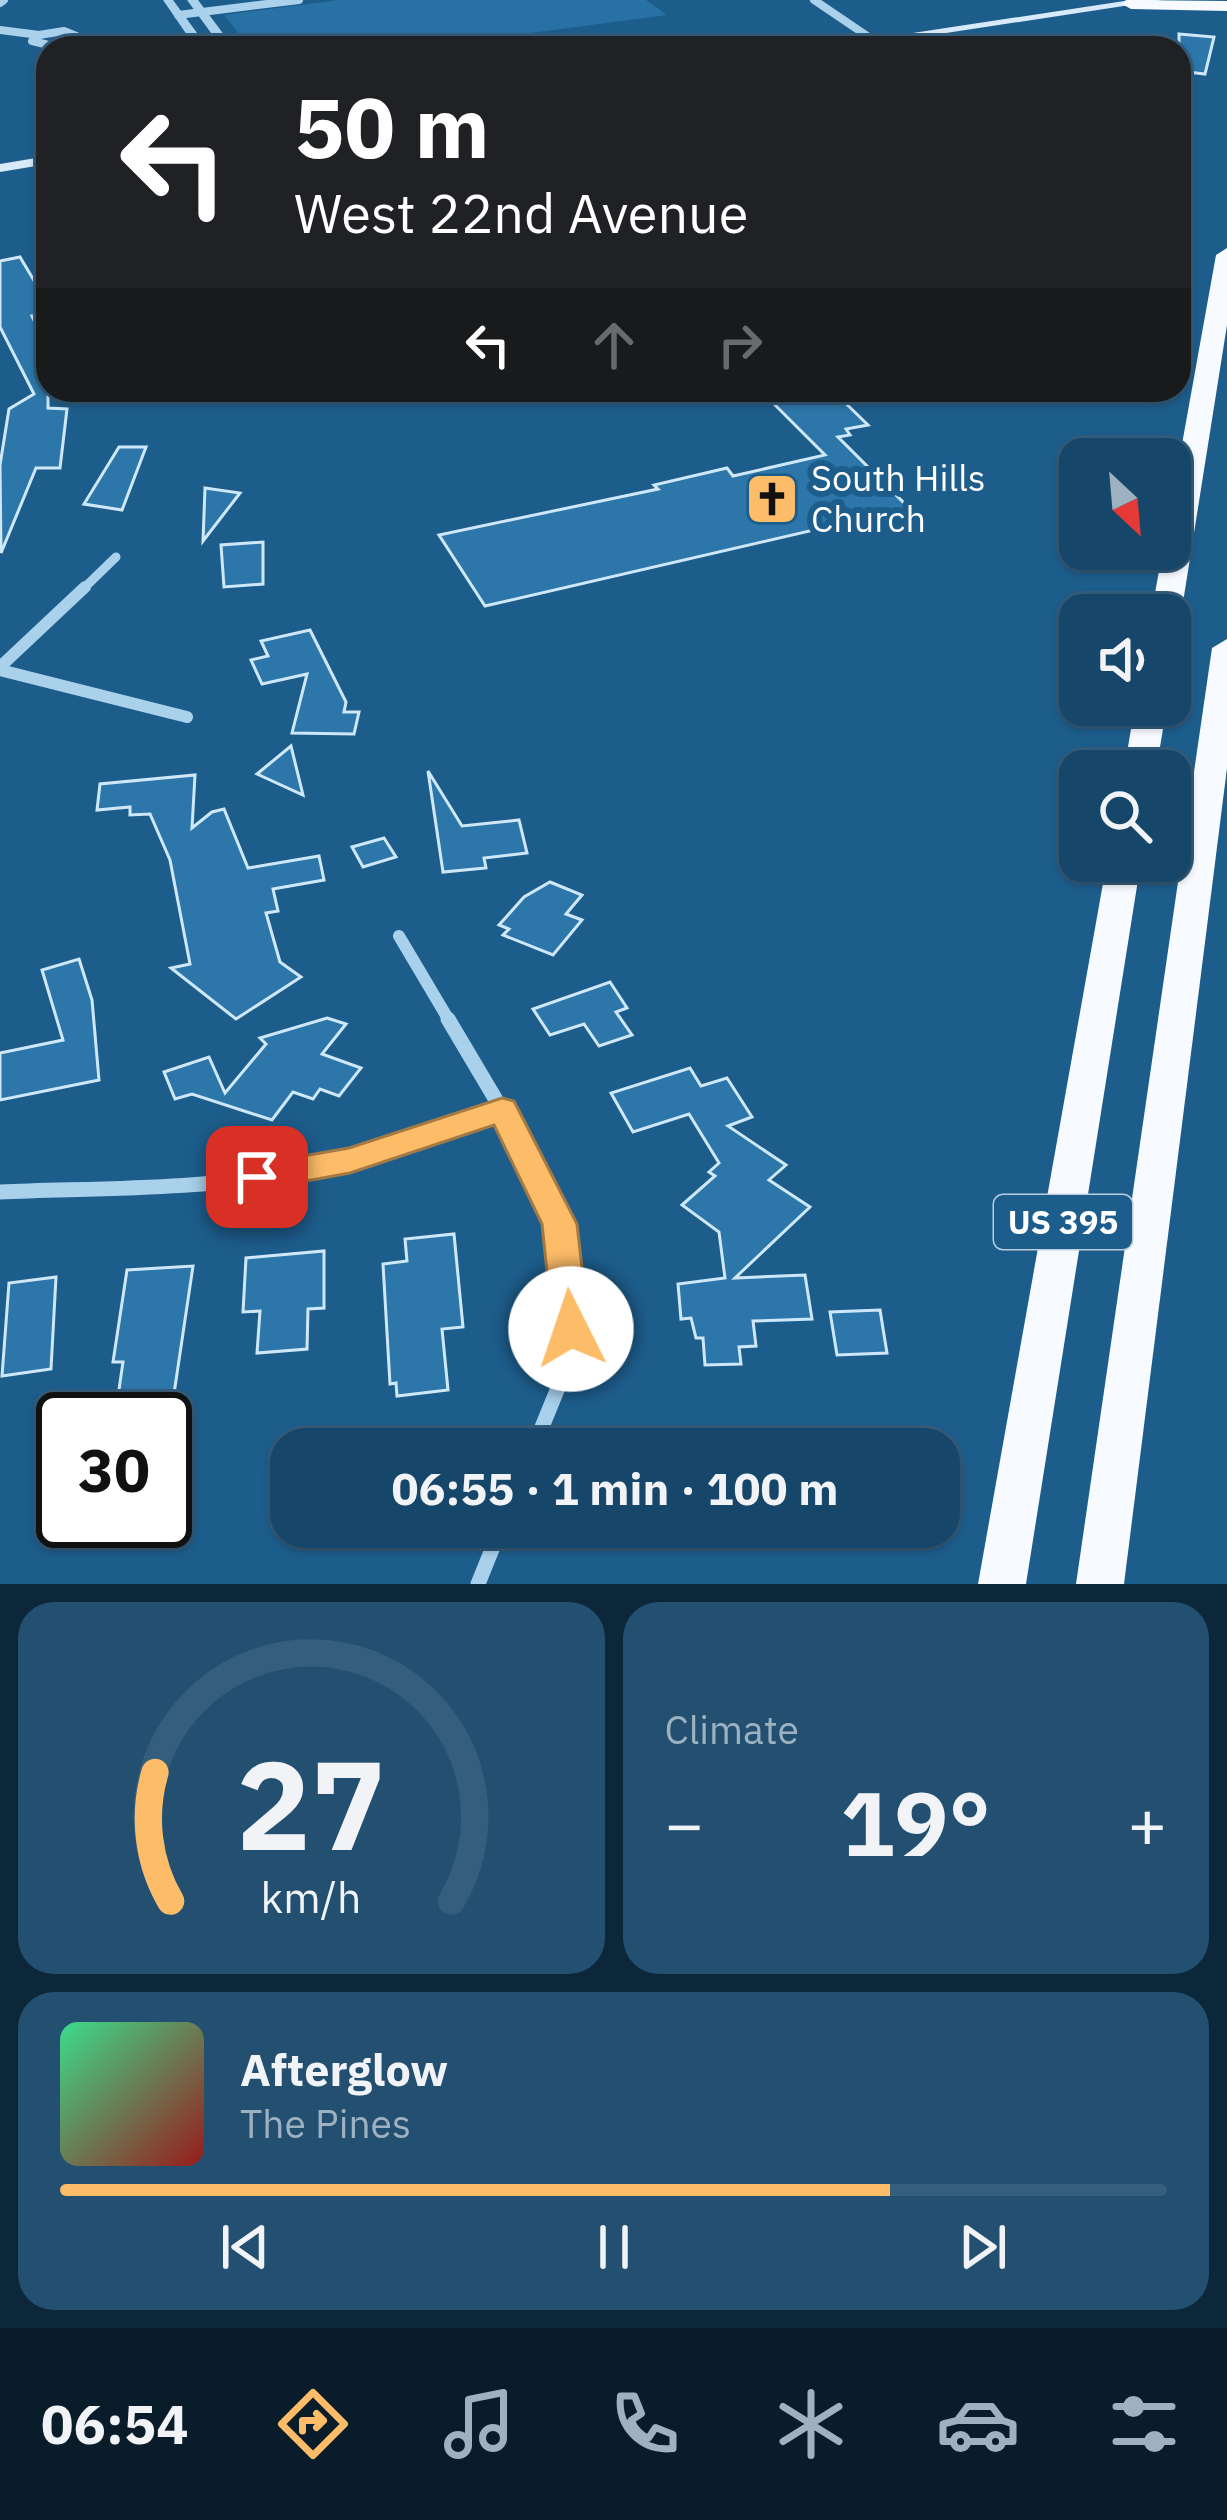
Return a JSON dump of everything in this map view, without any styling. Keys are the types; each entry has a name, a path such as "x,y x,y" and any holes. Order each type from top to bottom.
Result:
{"highway":[{"path":"1131,4 1227,6"},
{"path":"1170,594 1227,255"},
{"name":"US 395","path":"1100,1584 1227,648"},
{"name":"US 395","path":"1002,1584 1120,882"}],"main road":[{"path":"929,36 1156,0"},
{"path":"0,168 36,162"}],"street":[{"path":"168,0 193,36"},
{"path":"192,0 220,36"},
{"path":"178,15 299,0"},
{"path":"814,0 867,36"},
{"path":"0,30 75,36"},
{"path":"0,668 116,557"},
{"path":"0,668 187,717"},
{"path":"399,936 502,1110 560,1224 571,1329 560,1383 542,1428"},
{"path":"0,1192 219,1181 296,1172 350,1160 502,1110"},
{"path":"478,1584 493,1548"}],"shaded area":[{"path":"339,0 646,0 667,15 507,36 241,36 224,15"}],"building":[{"path":"1179,34 1214,37 1205,74 1191,72 1191,36"},
{"path":"20,257 36,284 36,316 32,316 36,402 67,409 60,468 36,468 1,553 0,465 9,409 34,394 0,327 0,261"},
{"name":"South Hills Church","path":"772,402 844,402 868,425 846,429 850,435 838,437 909,508 485,606 439,535 658,489 654,485 727,468 733,476 825,455"},
{"path":"119,447 146,447 122,510 84,504"},
{"path":"205,488 240,493 203,541"},
{"path":"263,542 263,584 224,587 221,545"},
{"path":"310,630 346,702 344,712 359,712 354,734 292,733 307,674 262,684 251,660 268,656 261,641"},
{"path":"291,746 303,795 257,774"},
{"path":"428,771 462,826 519,820 527,853 484,858 486,868 443,872"},
{"path":"195,775 192,828 224,809 248,868 319,856 324,880 273,889 278,911 266,913 280,962 301,977 236,1019 171,968 190,964 170,860 150,814 130,815 130,807 97,810 100,784"},
{"path":"384,838 396,857 363,867 352,847"},
{"path":"550,882 582,895 566,914 582,920 553,955 503,935 509,929 499,925 524,897"},
{"path":"79,959 92,1000 99,1080 0,1100 0,1053 63,1040 42,970"},
{"path":"610,982 627,1008 616,1012 632,1035 599,1046 584,1024 550,1035 533,1009"},
{"path":"327,1018 346,1024 322,1054 361,1068 339,1096 320,1089 313,1099 293,1092 272,1120 192,1094 175,1099 164,1072 209,1057 225,1093 266,1044 260,1038"},
{"path":"690,1068 701,1086 727,1078 752,1117 728,1126 786,1165 769,1180 810,1207 735,1278 805,1275 812,1319 753,1321 756,1346 739,1347 741,1364 705,1365 703,1338 696,1338 691,1318 681,1319 678,1284 725,1278 719,1232 682,1205 715,1176 709,1172 719,1163 689,1114 633,1132 611,1093"},
{"path":"454,1234 463,1327 442,1329 448,1390 397,1396 396,1383 390,1384 383,1264 407,1261 405,1239"},
{"path":"324,1251 324,1308 308,1309 307,1349 257,1353 260,1311 243,1312 246,1258"},
{"path":"193,1266 174,1392 119,1392 123,1362 113,1362 127,1270"},
{"path":"56,1277 51,1369 2,1376 9,1283"},
{"path":"880,1310 887,1353 837,1355 830,1312"}],"place":[{"name":"South Hills Church","path":"772,499"}],"route":[{"path":"257,1177 350,1160 502,1110 560,1224 571,1329"}]}
